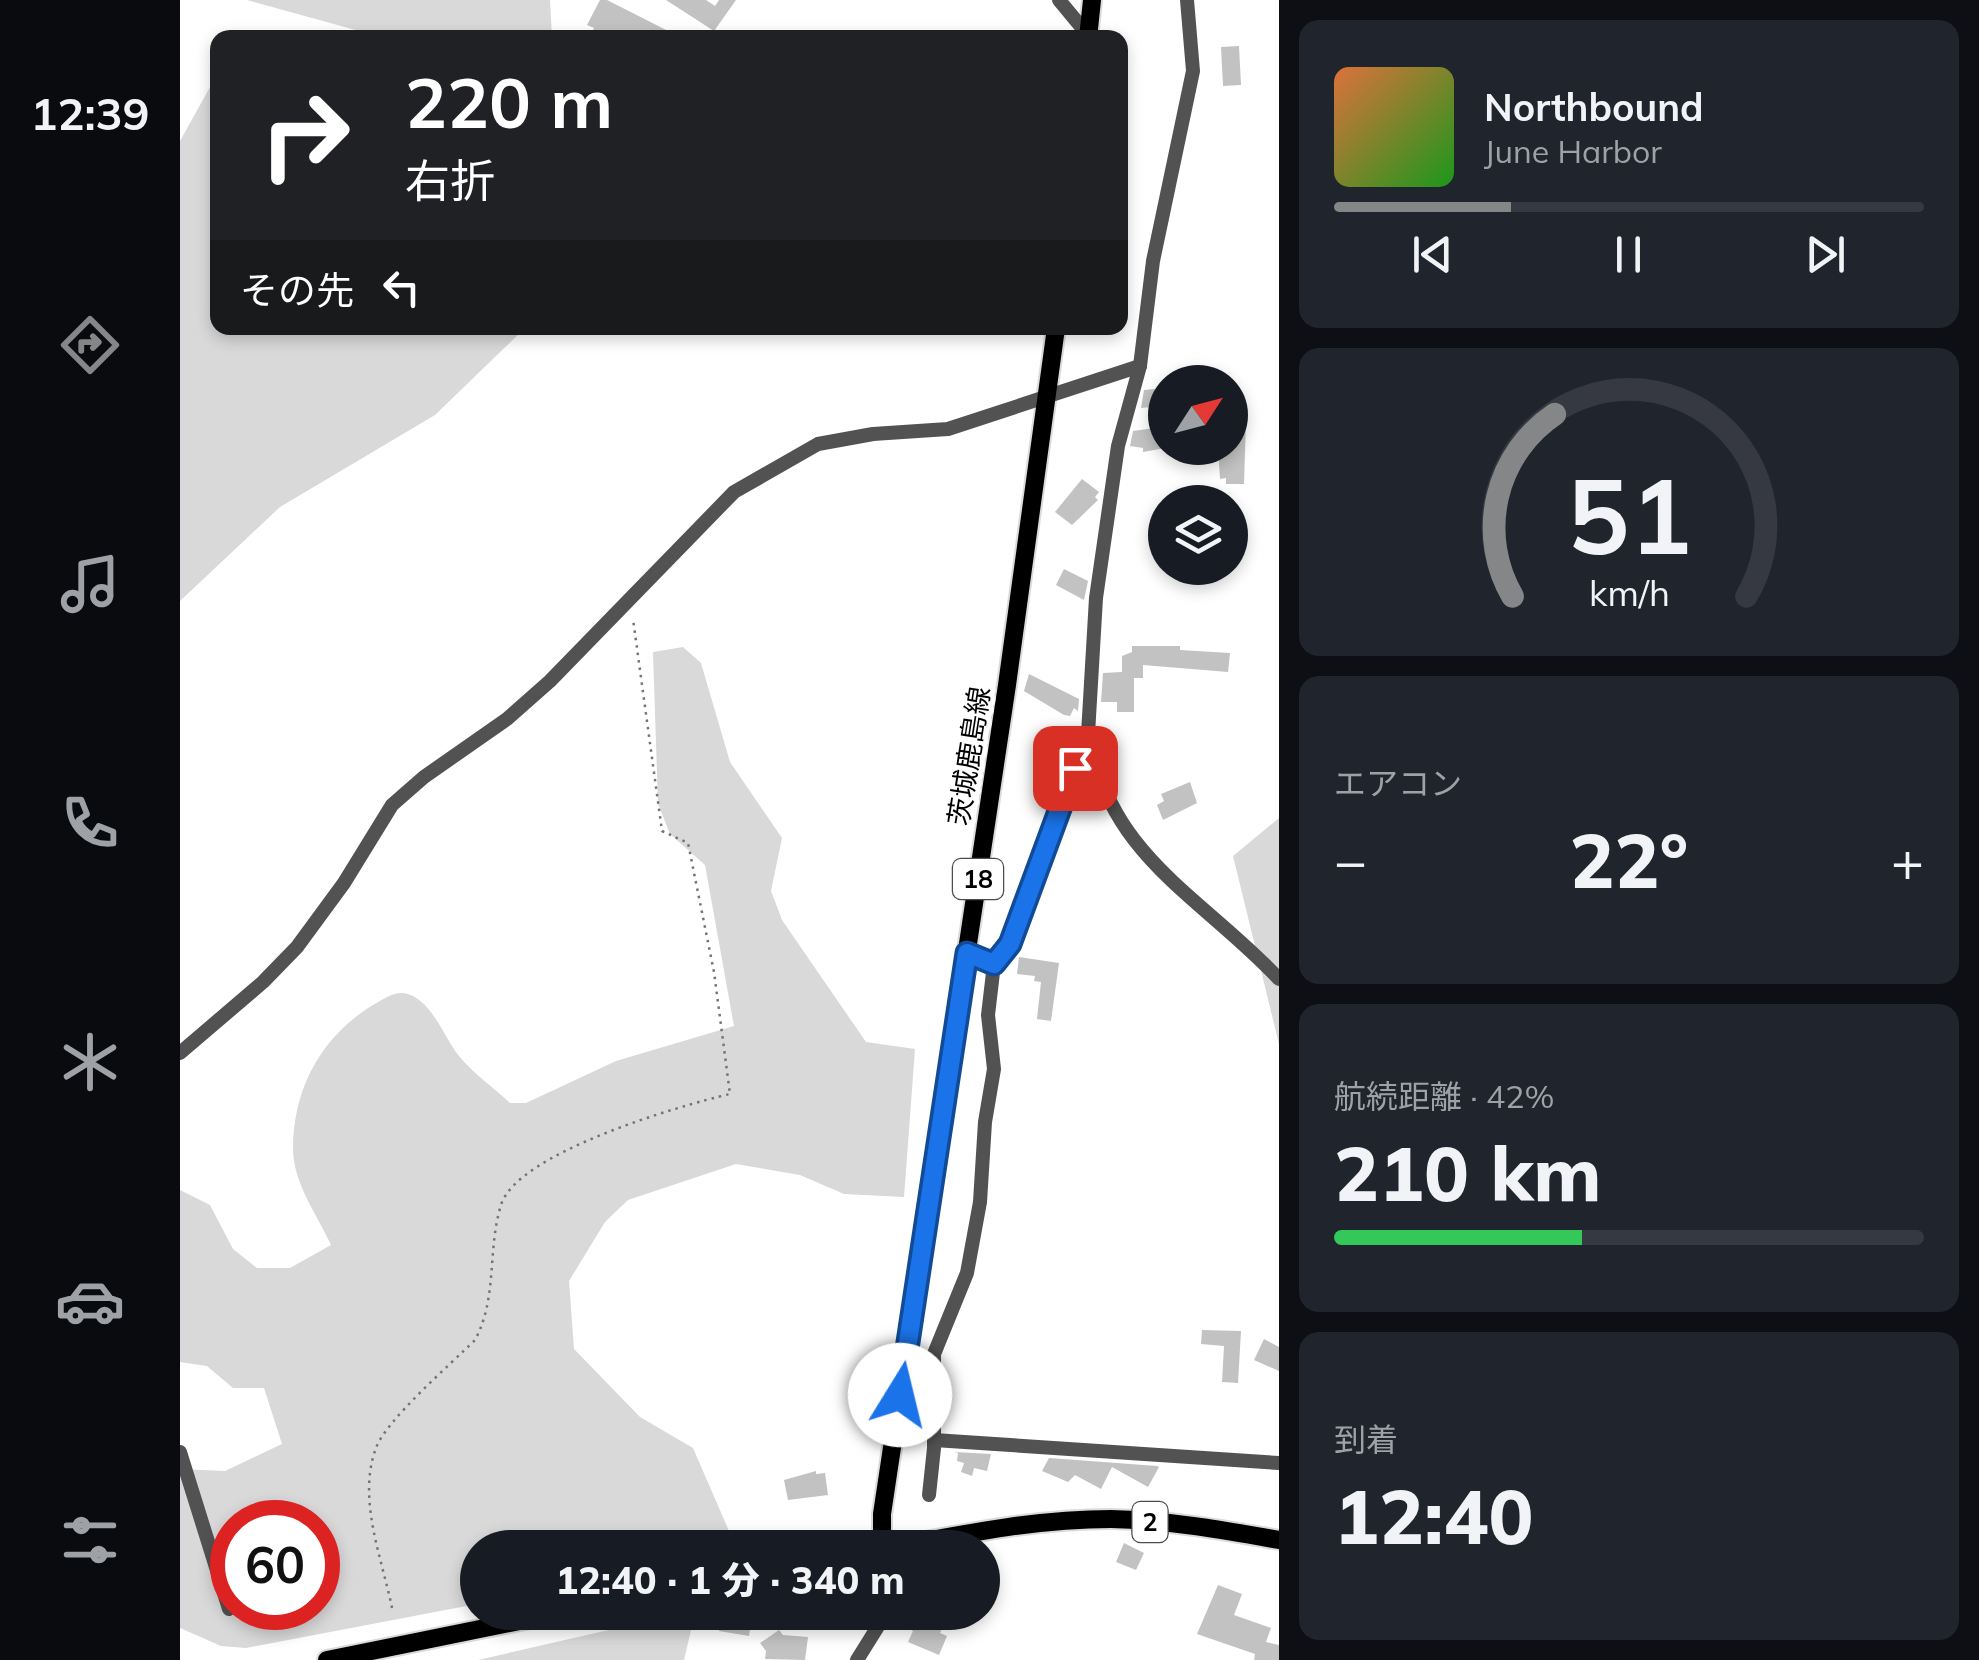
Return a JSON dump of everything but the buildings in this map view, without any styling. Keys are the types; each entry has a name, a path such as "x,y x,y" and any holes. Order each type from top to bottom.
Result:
{"main road":[{"path":"1089,30 1092,0"},
{"name":"茨城鹿島線","path":"888,1530 882,1514 1055,335"},
{"name":"2","path":"987,1530 1019,1524 1115,1520 1198,1526 1279,1540"},
{"path":"327,1660 475,1630"}],"street":[{"path":"1059,0 1083,30"},
{"path":"929,1495 934,1440 934,1354 968,1274 980,1202 985,1122 994,1069 988,1015 994,964 1016,934 1088,734 1096,598 1118,446 1140,366 1153,261 1194,71 1188,0"},
{"path":"180,1053 263,982 297,947 344,884 392,805 424,777 508,718 734,492 818,444 874,434 948,428 1140,366"},
{"path":"1088,734 1109,806 1137,847 1279,978"},
{"path":"967,953 994,964"},
{"path":"905,1360 934,1366"},
{"path":"934,1440 1279,1463"},
{"path":"180,1452 210,1548"},
{"path":"857,1660 876,1630"}],"path":[{"path":"392,1608 372,1511 370,1479 376,1445 474,1340 482,1326 489,1305 500,1207 506,1192 532,1167 564,1152 667,1108 730,1094 714,972 688,842 662,831 630,599"}],"shaded area":[{"path":"247,0 550,0 552,30 356,30"},
{"path":"210,87 210,335 518,335 435,415 280,507 180,601 180,141"},
{"path":"683,647 701,663 730,762 782,838 771,891 782,920 866,1042 915,1049 904,1197 844,1194 800,1175 736,1164 628,1200 605,1222 569,1281 574,1349 640,1417 693,1448 729,1530 460,1530 460,1607 246,1648 221,1646 180,1628 180,1469 225,1471 282,1444 264,1388 233,1388 207,1366 180,1362 180,1190 210,1205 233,1249 257,1268 290,1268 331,1245 306,1197 294,1159 299,1102 316,1062 342,1028 395,994 408,994 421,1001 459,1056 510,1103 526,1103 616,1061 734,1026 705,865 670,834 658,804 653,652"},
{"path":"1279,818 1279,1044 1233,856"},
{"path":"609,1630 691,1630 684,1660 478,1660"}],"route":[{"path":"900,1395 967,953 994,964 1016,934 1075,768"}]}
